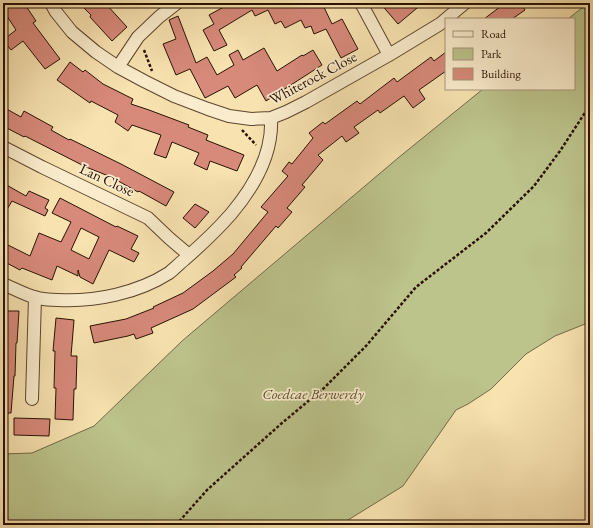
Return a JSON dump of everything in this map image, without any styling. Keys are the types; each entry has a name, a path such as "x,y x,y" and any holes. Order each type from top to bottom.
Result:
{"street":[{"name":"Whiterock Close","path":"51,3 56,12 72,32 96,52 118,67 158,88 208,109 229,116 251,119 271,118 306,102 389,55 445,20"},
{"path":"118,67 139,36 159,17 177,3"},
{"path":"361,3 389,55"},
{"name":"Whiterock Close","path":"447,18 465,3"},
{"path":"3,284 35,297 49,300 71,301 117,295 142,287 169,272 189,256 216,230 239,205 253,184 265,155 271,128 271,118"},
{"name":"Lan Close","path":"3,147 148,218 189,256"},
{"path":"32,399 35,297"}],"path":[{"path":"139,36 158,88"},
{"path":"176,525 206,490 324,388 366,346 416,287 486,233 534,186 560,151 590,105"},
{"path":"240,118 242,131 265,155"}],"green space":[{"name":"Coedcae Berwerdy","path":"590,3 590,322 555,336 526,354 491,389 456,410 403,486 340,525 3,525 3,454 32,453 94,426 182,341 398,158 482,90 575,90 575,18 569,18"}],"building":[{"path":"3,3 24,3 36,21 33,23 60,59 45,69 23,41 11,50 3,40 16,30 3,10"},
{"path":"79,3 105,3 127,27 112,41"},
{"path":"231,3 322,3 332,24 342,19 358,49 341,58 326,29 314,34 311,26 305,28 301,20 285,28 281,21 275,24 268,10 255,16 252,10 219,30 227,45 214,51 203,30 214,24 209,15"},
{"path":"380,3 423,3 398,24"},
{"path":"505,3 520,3 525,10 513,18 485,18"},
{"path":"178,16 196,63 207,57 217,75 234,65 229,55 238,50 243,60 264,48 277,71 302,55 303,56 313,50 322,65 266,101 257,85 235,98 228,86 205,98 190,69 176,75 163,44 176,39 169,20"},
{"path":"445,53 445,72 419,90 425,99 413,108 404,96 380,113 378,110 354,127 359,133 346,142 342,136 318,155 323,160 302,185 305,187 287,208 292,212 278,228 276,226 241,267 242,268 234,275 236,277 193,309 151,328 153,333 136,339 134,334 94,343 90,326 126,319 154,308 153,307 183,293 233,254 268,212 261,207 288,176 282,171 289,162 292,164 313,138 309,133 323,122 325,124 357,101 360,104 394,78 397,82 431,57 434,61"},
{"path":"70,62 83,72 85,70 103,84 133,99 131,104 189,125 188,127 208,135 206,140 244,155 237,171 210,161 207,170 194,164 199,153 172,142 166,158 154,154 161,135 132,125 128,131 115,122 118,115 91,101 90,103 57,80"},
{"path":"3,107 21,117 24,111 53,127 51,130 69,140 70,139 121,164 174,192 166,206 111,177 86,167 25,136 24,137 3,126"},
{"path":"3,183 26,196 29,191 49,200 45,208 48,210 45,216 12,201 3,216"},
{"path":"60,198 116,227 117,226 138,236 131,249 139,253 134,262 109,250 93,284 80,277 78,270 78,276 57,266 52,280 22,268 20,270 3,261 3,250 6,244 30,256 39,233 61,242 71,222 52,213","holes":["81,228 99,237 89,259 71,250"]},
{"path":"195,204 209,212 195,228 183,218"},
{"path":"3,311 19,311 11,413 3,413"},
{"path":"56,318 74,320 71,356 77,356 73,420 55,419 55,351 53,351"},
{"path":"14,418 50,419 49,436 14,435"}]}
